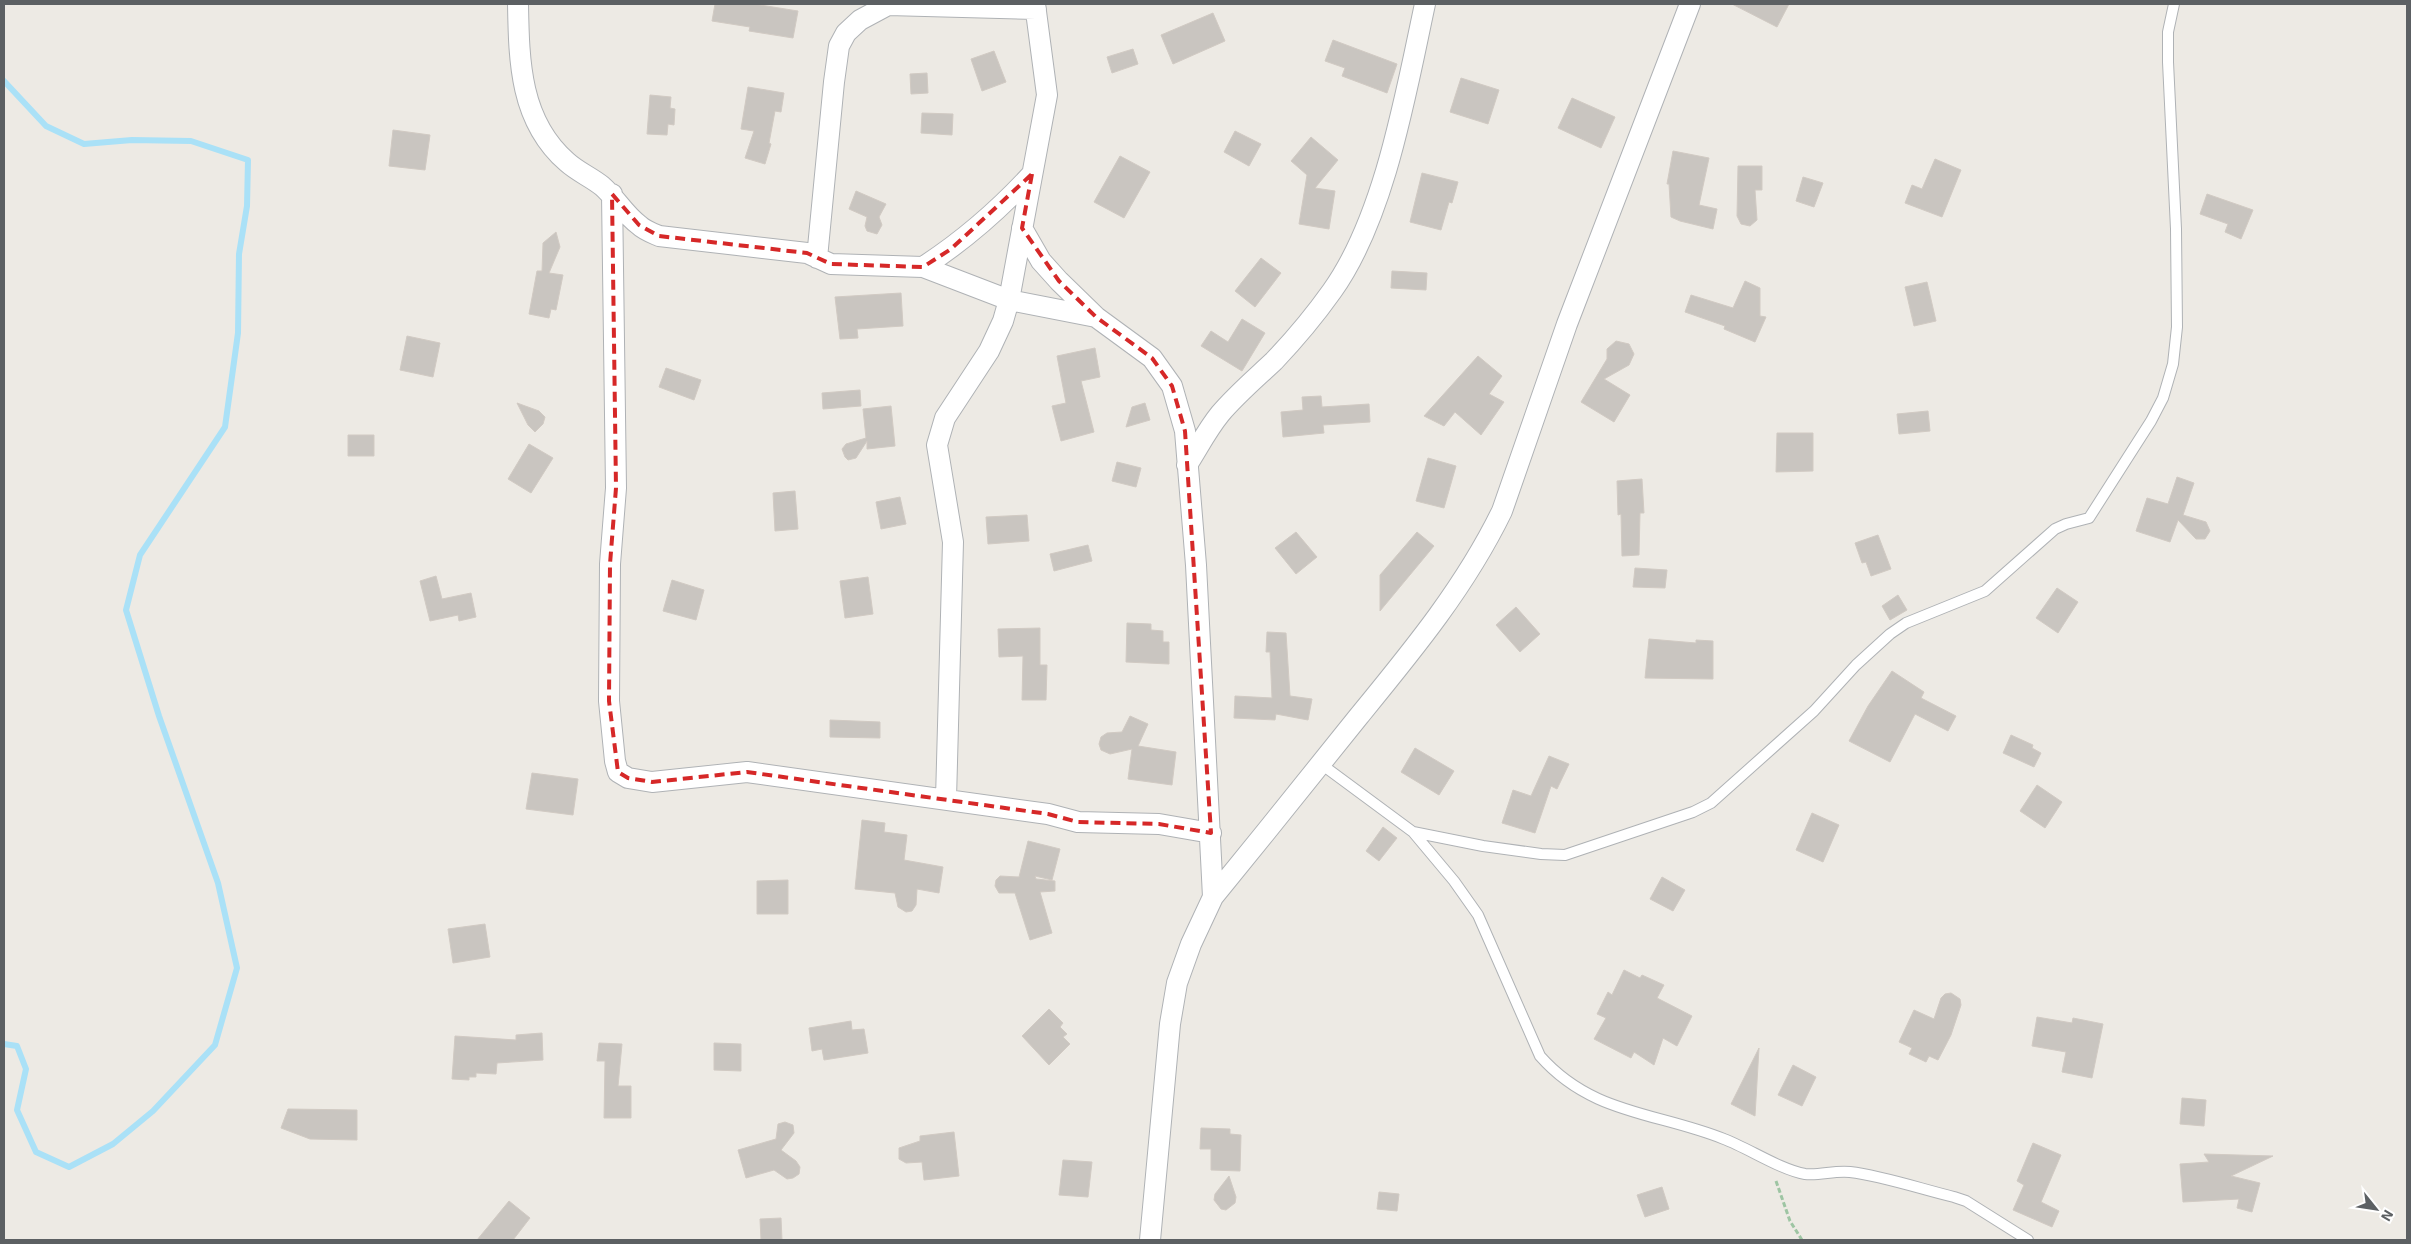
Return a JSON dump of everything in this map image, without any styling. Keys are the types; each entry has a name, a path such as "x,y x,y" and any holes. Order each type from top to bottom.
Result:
{"street":[{"path":"518,4 519,56 529,104 540,131 569,164 612,194 639,225 659,236 807,253 831,264 923,267 1009,300 1096,316"},
{"path":"1187,465 1208,429 1221,412 1276,358 1332,290 1353,256 1370,218 1387,163 1425,4"},
{"path":"1150,1240 1170,1024 1177,983 1191,944 1213,897 1417,647 1447,606 1484,547 1502,511 1566,324 1690,4"},
{"path":"818,258 834,82 840,46 846,33 868,14 888,5 1036,6 1046,95 1009,300 1003,321 989,351 945,418 937,445 953,542 946,800"},
{"path":"923,267 951,249 1008,200 1032,174"},
{"path":"612,194 616,488 610,564 609,701 615,761 618,772 628,778 652,782 747,772 1048,814 1078,822 1159,824 1211,833"},
{"path":"1022,228 1041,261 1096,316 1152,358 1172,386 1185,431 1196,564 1213,897"}],"lane":[{"path":"1413,832 1483,846 1541,854 1565,855 1694,812 1711,803 1814,711 1856,665 1890,634 1906,623 1985,590 2055,529 2089,518 2151,421 2163,398 2173,364 2177,327 2176,229 2168,32 2174,4"},
{"path":"1321,764 1413,832 1454,881 1478,915 1540,1056 1552,1069 1580,1090 1605,1104 1722,1138 1805,1174 1849,1172 1966,1201 2028,1240"}],"path":[{"path":"1768,1159 1790,1222 1802,1240"}],"highlighted area":[{"path":"1032,174 1022,228 1059,281 1096,317 1152,358 1172,386 1185,431 1211,833 1159,824 1078,822 1048,814 747,772 652,782 628,778 618,772 609,701 610,564 616,488 612,194 639,225 659,236 807,253 831,264 923,267 951,249"}],"building":[{"path":"715,4 754,4 798,11 793,38 749,31 750,27 712,21"},
{"path":"1732,4 1789,4 1777,27"},
{"path":"1213,13 1225,41 1173,64 1161,35"},
{"path":"1333,40 1397,64 1387,93 1342,76 1345,68 1325,61"},
{"path":"1133,49 1138,64 1112,73 1107,57"},
{"path":"994,51 1006,82 982,91 971,59"},
{"path":"927,73 928,93 911,94 910,74"},
{"path":"1461,78 1499,90 1488,124 1450,112"},
{"path":"748,87 784,93 781,112 775,111 769,143 771,144 765,164 745,158 754,131 741,129"},
{"path":"650,95 671,97 670,108 675,109 674,125 668,124 667,135 647,134"},
{"path":"1572,98 1615,117 1601,148 1558,128"},
{"path":"922,113 953,114 952,135 921,133"},
{"path":"393,130 430,135 425,170 389,166"},
{"path":"1235,131 1261,144 1249,166 1224,152"},
{"path":"1311,137 1338,160 1315,188 1335,191 1329,229 1299,224 1307,175 1291,161"},
{"path":"1673,151 1709,158 1699,205 1717,209 1713,229 1671,217 1669,184 1667,184"},
{"path":"1120,156 1150,172 1124,218 1094,202"},
{"path":"1935,159 1961,170 1942,217 1905,203 1912,185 1922,189"},
{"path":"1738,166 1762,166 1762,190 1755,190 1757,220 1750,226 1741,224 1737,216"},
{"path":"1422,173 1458,182 1452,203 1449,202 1441,230 1410,222"},
{"path":"1803,177 1823,183 1814,207 1796,201"},
{"path":"856,191 886,204 879,217 882,225 877,234 867,231 865,226 867,217 849,209"},
{"path":"2207,194 2253,210 2241,239 2225,232 2228,224 2200,214"},
{"path":"556,232 560,247 549,273 563,275 556,310 551,309 549,318 529,314 537,271 542,271 543,243"},
{"path":"1261,258 1281,273 1255,307 1235,291"},
{"path":"1392,271 1427,273 1426,290 1391,288"},
{"path":"1745,281 1760,288 1760,316 1766,317 1755,342 1724,329 1725,326 1685,312 1691,295 1733,308"},
{"path":"1927,282 1936,321 1914,326 1905,287"},
{"path":"901,293 903,326 857,329 858,338 840,339 835,297"},
{"path":"1242,319 1265,333 1242,371 1201,346 1211,331 1228,342"},
{"path":"407,336 440,343 433,377 400,370"},
{"path":"1616,341 1629,344 1634,354 1629,365 1604,379 1630,395 1614,422 1581,402 1607,359 1607,349"},
{"path":"1095,348 1100,377 1081,381 1094,432 1061,441 1052,406 1066,403 1057,356"},
{"path":"1478,356 1502,376 1489,394 1504,402 1481,435 1455,412 1444,426 1424,416"},
{"path":"666,368 701,380 694,400 659,387"},
{"path":"860,390 861,406 823,409 822,393"},
{"path":"1321,396 1322,407 1369,404 1370,422 1323,425 1324,433 1283,437 1281,412 1303,410 1302,397"},
{"path":"517,403 539,411 545,417 543,424 535,432 528,425"},
{"path":"1145,403 1150,420 1126,427 1132,407"},
{"path":"891,406 895,446 867,449 867,441 856,458 848,460 842,449 846,444 866,438 863,409"},
{"path":"1928,411 1930,431 1899,434 1897,414"},
{"path":"1777,433 1813,433 1813,471 1776,472"},
{"path":"348,435 374,435 374,456 348,456"},
{"path":"529,444 553,458 531,493 508,479"},
{"path":"1428,458 1456,466 1444,508 1416,501"},
{"path":"1117,462 1141,468 1136,487 1112,481"},
{"path":"2177,477 2194,483 2183,515 2206,522 2210,531 2205,539 2196,539 2178,520 2170,542 2136,531 2147,498 2168,504"},
{"path":"1642,479 1644,513 1640,513 1639,555 1622,556 1621,514 1618,515 1617,481"},
{"path":"795,491 798,529 775,531 773,493"},
{"path":"900,497 906,524 881,529 876,502"},
{"path":"1027,515 1029,541 988,544 986,517"},
{"path":"1296,532 1317,557 1296,574 1275,548"},
{"path":"1417,532 1434,546 1380,611 1380,575"},
{"path":"1878,535 1891,569 1871,576 1866,562 1862,563 1855,543"},
{"path":"1088,545 1092,561 1054,571 1050,554"},
{"path":"1635,568 1667,570 1665,588 1633,587"},
{"path":"436,576 442,599 471,593 476,617 459,621 458,615 430,621 420,581"},
{"path":"868,577 873,614 845,618 840,581"},
{"path":"672,580 704,590 696,620 663,611"},
{"path":"2057,588 2078,602 2058,633 2036,618"},
{"path":"1898,595 1907,610 1890,620 1882,606"},
{"path":"1516,607 1540,634 1520,652 1496,625"},
{"path":"1127,623 1151,624 1151,630 1163,631 1163,642 1169,642 1169,664 1126,662"},
{"path":"1040,628 1040,665 1047,665 1046,700 1022,700 1023,656 999,657 998,629"},
{"path":"1267,632 1286,633 1290,696 1312,699 1308,720 1276,714 1275,720 1234,718 1235,696 1272,698 1270,652 1266,652"},
{"path":"1649,639 1696,643 1696,640 1713,641 1713,679 1645,678"},
{"path":"1892,671 1924,692 1921,698 1956,716 1948,731 1915,714 1890,762 1849,741 1868,706"},
{"path":"1130,716 1148,724 1138,746 1176,752 1172,785 1128,779 1132,749 1110,754 1101,750 1099,744 1101,737 1107,733 1122,732"},
{"path":"830,720 880,722 880,738 830,737"},
{"path":"2011,735 2033,745 2032,748 2041,753 2034,767 2003,753"},
{"path":"1415,748 1454,771 1439,795 1401,772"},
{"path":"1549,756 1569,764 1557,789 1551,786 1535,833 1502,823 1513,790 1531,796"},
{"path":"532,773 578,779 573,815 526,809"},
{"path":"2037,785 2062,802 2045,828 2020,811"},
{"path":"1812,813 1839,825 1823,862 1796,850"},
{"path":"862,820 885,823 884,832 907,835 904,860 943,867 939,893 917,889 916,905 912,911 906,912 898,907 895,893 855,889"},
{"path":"1383,827 1397,838 1379,861 1366,851"},
{"path":"1028,841 1060,849 1052,880 1035,876 1036,879 1055,881 1055,891 1040,892 1052,933 1030,940 1015,893 999,893 995,886 996,880 1000,876 1019,877"},
{"path":"1662,877 1685,890 1673,911 1650,899"},
{"path":"788,880 788,914 757,914 757,881"},
{"path":"485,924 490,957 453,963 448,929"},
{"path":"1624,970 1640,978 1642,975 1664,985 1657,998 1692,1016 1677,1046 1663,1038 1654,1065 1634,1052 1631,1058 1594,1039 1606,1018 1597,1014 1608,992 1612,995"},
{"path":"1951,993 1960,999 1961,1005 1951,1035 1938,1060 1929,1056 1926,1062 1909,1054 1912,1048 1899,1042 1914,1010 1934,1019 1941,998 1945,994"},
{"path":"1049,1009 1063,1023 1060,1027 1067,1034 1063,1037 1070,1044 1049,1065 1022,1036"},
{"path":"2037,1017 2072,1023 2073,1018 2103,1024 2092,1078 2062,1072 2066,1052 2032,1046"},
{"path":"851,1021 852,1030 864,1029 868,1053 824,1060 822,1049 812,1051 809,1028"},
{"path":"542,1033 543,1060 497,1063 496,1074 476,1073 476,1077 469,1077 469,1080 452,1079 455,1036 516,1040 516,1035"},
{"path":"599,1043 622,1044 618,1086 631,1086 631,1118 604,1118 605,1061 597,1061"},
{"path":"714,1043 741,1044 741,1071 714,1070"},
{"path":"1759,1048 1755,1116 1731,1104"},
{"path":"1793,1065 1816,1077 1802,1106 1778,1095"},
{"path":"2182,1098 2206,1100 2204,1126 2180,1124"},
{"path":"288,1109 357,1110 357,1140 310,1139 281,1128"},
{"path":"785,1122 793,1125 794,1133 781,1150 796,1161 800,1167 799,1174 787,1179 774,1170 746,1178 738,1150 776,1139 778,1124"},
{"path":"1201,1128 1230,1129 1230,1134 1241,1135 1240,1171 1211,1170 1211,1149 1200,1149"},
{"path":"954,1132 959,1176 924,1180 922,1162 906,1163 899,1159 899,1148 920,1141 920,1136"},
{"path":"2033,1143 2061,1155 2041,1202 2059,1211 2052,1227 2013,1210 2024,1185 2017,1181"},
{"path":"2204,1154 2273,1156 2231,1176 2260,1183 2252,1212 2237,1208 2239,1199 2183,1202 2180,1164 2209,1162"},
{"path":"1063,1160 1092,1162 1088,1197 1059,1195"},
{"path":"1229,1176 1236,1197 1235,1203 1226,1210 1221,1209 1214,1200 1215,1194"},
{"path":"1662,1187 1669,1209 1645,1217 1637,1195"},
{"path":"1379,1192 1399,1194 1397,1211 1377,1209"},
{"path":"509,1201 530,1218 513,1240 477,1240"},
{"path":"781,1218 782,1240 761,1240 760,1219"}],"waterway":[{"path":"4,81 46,126 84,144 132,140 191,141 248,160 247,206 239,254 238,333 225,427 140,555 126,610 159,716 218,883 237,968 215,1045 153,1111 113,1144 69,1167 36,1152 17,1110 26,1069 17,1046 4,1044"}]}
